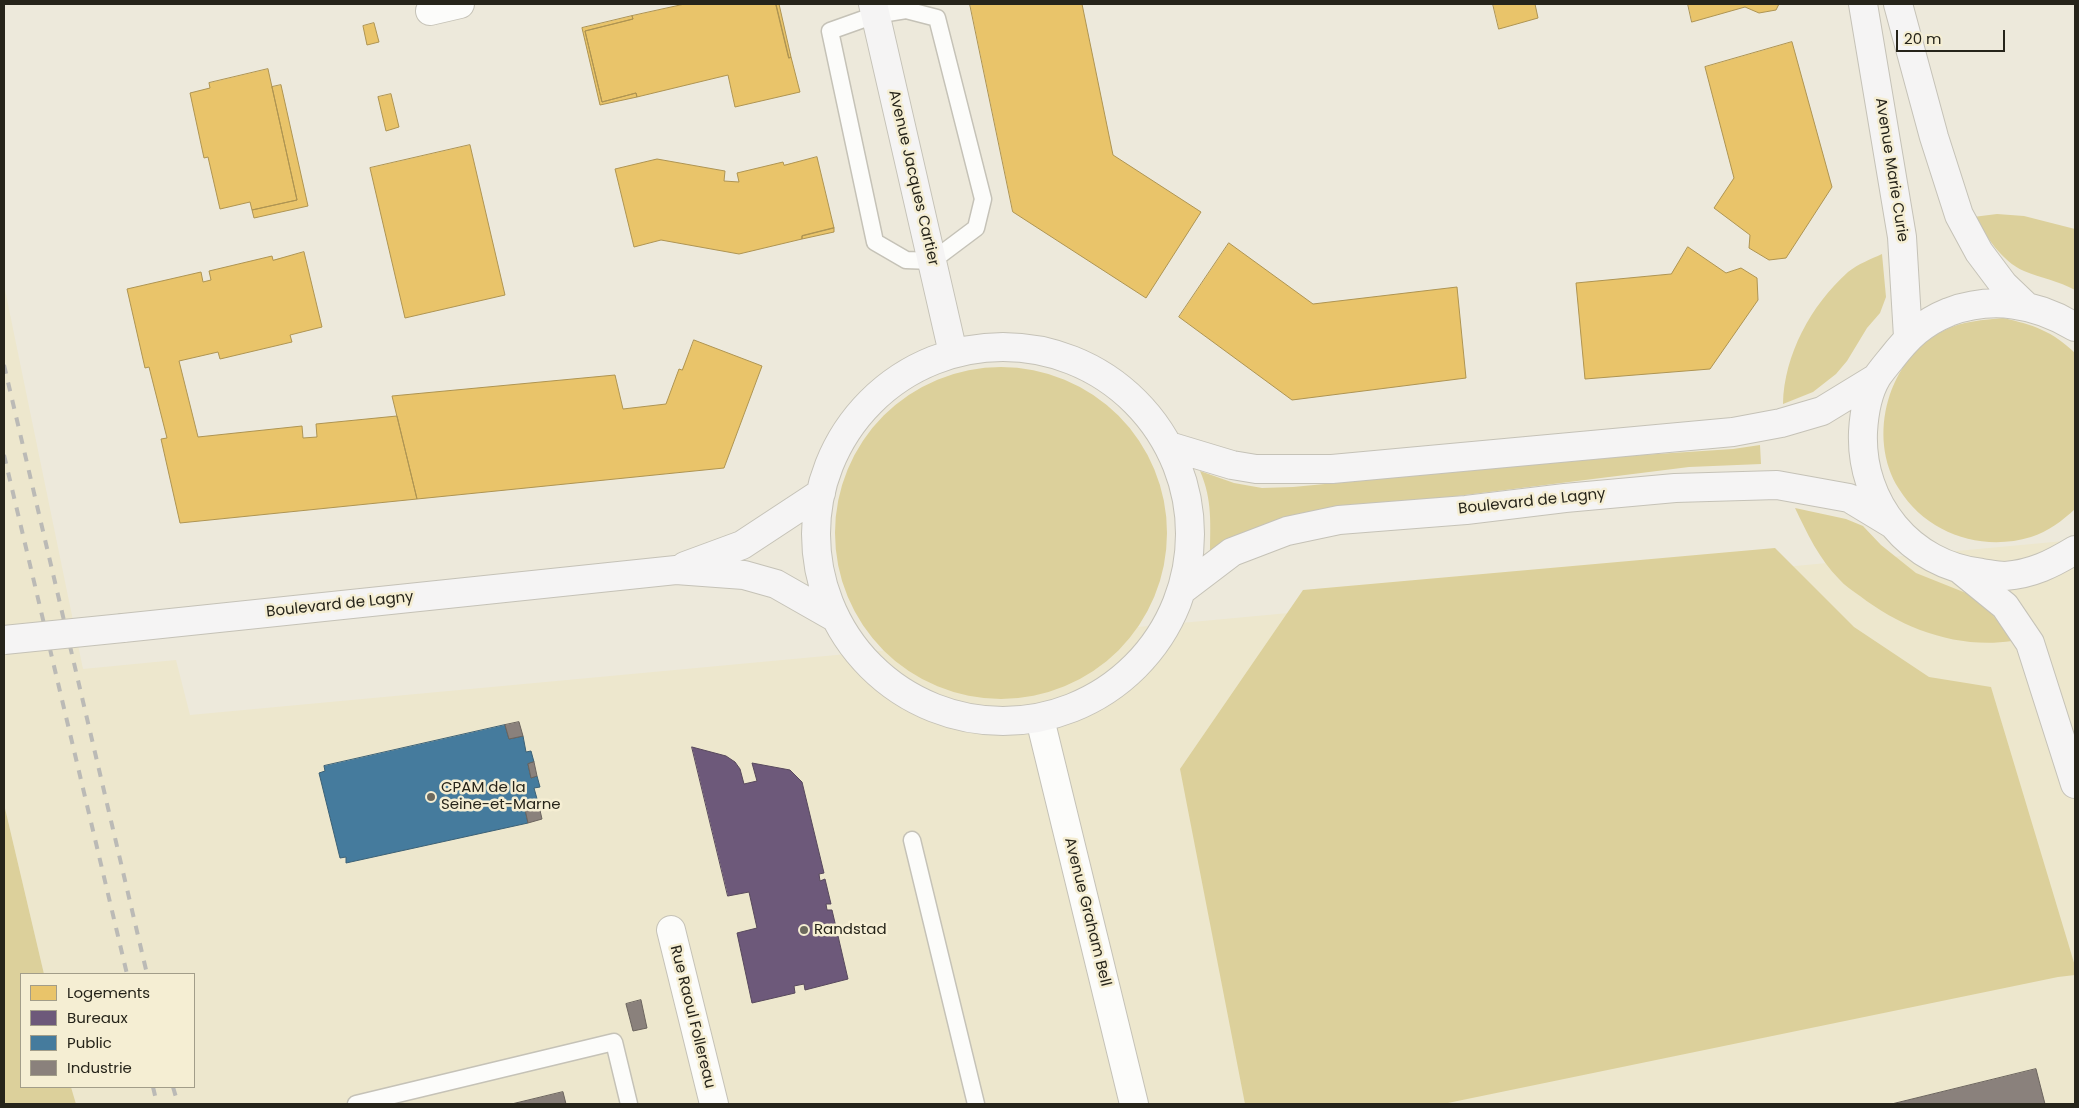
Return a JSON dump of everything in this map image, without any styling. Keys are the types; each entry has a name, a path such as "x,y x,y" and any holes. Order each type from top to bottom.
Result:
{"main road":[{"name":"Avenue Marie Curie","path":"1863,4 1902,238 1908,337"},
{"path":"1898,4 1934,137 1958,215 1979,252 2003,284 2026,306"},
{"name":"Avenue Jacques Cartier","path":"874,9 953,353"},
{"path":"2075,327 2057,316 2026,306 1995,302 1963,307 1934,318 1908,337 1876,378 1864,415 1862,453 1872,491 1892,524 1911,544 1927,555 1962,571 2005,606 2030,643 2075,784"},
{"path":"1001,346 1051,352 1098,372 1138,404 1168,446 1186,492 1190,541 1182,590 1161,636 1128,674 1087,702 1040,719 995,722 950,715 908,696 871,669 834,617 822,586 815,536 821,492 840,441 869,403 906,373 953,353 1001,346"},
{"path":"1168,446 1232,465 1256,469 1332,469 1733,432 1781,423 1822,411 1876,378"},
{"name":"Boulevard de Lagny","path":"1182,590 1232,552 1287,531 1339,520 1466,510 1565,498 1675,488 1777,485 1850,498 1892,524"},
{"name":"Boulevard de Lagny","path":"676,570 742,545 821,492"},
{"path":"1962,571 2004,576 2046,567 2075,550"},
{"name":"Boulevard de Lagny","path":"4,640 676,570 744,575 776,584 834,617"}],"street":[{"path":"430,11 460,4"},
{"name":"Avenue Graham Bell","path":"1040,719 1126,1103"},
{"name":"Rue Raoul Follereau","path":"671,930 714,1104"}],"lane":[{"path":"874,9 906,10 937,18 983,199 976,228 932,262 906,260 875,242 830,31 874,9"},
{"path":"912,840 976,1104"},
{"path":"356,1104 614,1042 629,1104"}],"shaded area":[{"path":"1997,214 2024,216 2075,229 2075,290 2024,271 2001,255 1973,217"},
{"path":"1882,254 1886,297 1880,313 1867,328 1847,361 1836,374 1813,392 1783,404 1788,367 1794,349 1811,315 1848,272"},
{"path":"4,285 83,669 176,660 190,715 2075,540 2075,1104 76,1104 71,1088 195,1088 195,973 44,973 4,804"},
{"path":"2003,318 2042,330 2067,345 2075,353 2075,509 2055,525 2037,535 2012,541 1994,542 1957,536 1925,518 1911,505 1899,489 1889,468 1884,446 1884,423 1888,400 1897,378 1909,359 1925,342 1945,330 1959,325 1973,321"},
{"path":"1001,367 1033,370 1065,380 1093,395 1118,416 1139,441 1154,469 1164,501 1167,533 1164,565 1154,597 1139,625 1118,650 1093,671 1065,686 1033,696 1001,699 969,696 937,686 909,671 884,650 863,625 848,597 838,565 835,533 838,501 848,469 863,441 884,416 909,395 937,380 969,370"},
{"path":"1760,445 1761,464 1689,467 1353,509 1210,557 1209,503 1200,471 1234,483 1262,488 1293,487 1611,457 1733,449"},
{"path":"1795,508 1846,519 1863,526 1881,545 1916,573 1976,597 1999,622 2012,641 1991,643 1951,639 1912,627 1877,608 1841,582 1825,563"},
{"path":"1775,548 1854,627 1929,677 1991,687 2075,966 2075,975 1443,1104 1245,1104 1180,769 1303,590"},
{"path":"4,804 44,973 20,973 20,1088 71,1088 76,1104 4,1104"}],"building: Logements":[{"path":"685,4 776,4 789,58 791,57 800,92 735,107 728,75 637,97 636,93 602,102 585,31 633,19 632,16"},
{"path":"776,4 779,4 791,57 789,58"},
{"path":"970,4 1082,4 1113,155 1201,212 1146,298 1013,212"},
{"path":"1493,4 1535,4 1538,18 1499,29"},
{"path":"1688,4 1779,4 1776,10 1759,13 1745,7 1692,22"},
{"path":"632,16 633,19 585,31 602,102 636,93 637,97 600,105 582,28"},
{"path":"374,23 379,42 367,45 363,26"},
{"path":"1792,42 1832,187 1786,258 1769,260 1749,248 1750,235 1714,208 1734,178 1705,67"},
{"path":"268,69 297,200 252,210 250,202 220,209 208,157 204,158 190,93 210,88 209,83"},
{"path":"281,85 308,206 254,218 252,210 297,200 272,87"},
{"path":"391,94 399,127 386,131 378,97"},
{"path":"470,145 505,295 405,318 370,168"},
{"path":"817,157 834,228 802,236 802,239 739,254 661,240 634,247 615,169 657,159 725,171 724,181 739,182 737,173 783,162 784,165"},
{"path":"834,228 834,232 802,239 802,236"},
{"path":"1229,243 1313,304 1457,287 1466,378 1292,400 1179,317"},
{"path":"1688,247 1726,273 1741,268 1757,278 1758,300 1710,369 1585,379 1576,283 1671,274"},
{"path":"304,252 322,327 290,335 292,342 220,359 218,352 179,361 198,437 302,426 303,438 317,437 316,424 397,416 417,499 180,523 161,439 167,438 149,367 145,368 127,289 201,272 203,282 211,280 209,271 272,256 273,260"},
{"path":"694,340 762,366 724,468 417,499 392,396 615,375 623,409 666,404 679,369 682,370"}],"building: Bureaux":[{"path":"692,747 726,756 735,762 740,769 744,784 757,781 752,763 790,770 802,782 824,873 819,874 820,881 825,879 831,904 826,904 827,910 832,910 848,979 805,990 804,984 794,986 795,993 752,1003 737,933 757,928 749,892 728,896"}],"building: Public":[{"name":"CPAM de la Seine-et-Marne","path":"505,725 509,739 523,736 526,752 531,751 534,762 528,764 531,778 537,776 540,787 534,788 539,806 525,809 528,823 346,863 346,857 340,858 319,773 325,771 324,766"}],"building: Industrie":[{"path":"519,722 523,736 509,739 505,725"},
{"path":"534,762 537,776 531,778 528,764"},
{"path":"539,806 542,819 528,823 525,809"},
{"path":"641,1000 647,1028 633,1031 626,1004"},
{"path":"2036,1069 2045,1104 1892,1104"},
{"path":"563,1092 566,1104 512,1104"}],"railway":[{"path":"4,365 147,973"},
{"path":"4,455 127,973"},
{"path":"153,1088 157,1104"},
{"path":"173,1088 178,1104"}],"place":[{"name":"CPAM de la Seine-et-Marne","path":"431,797"},
{"name":"Randstad","path":"804,930"}]}
